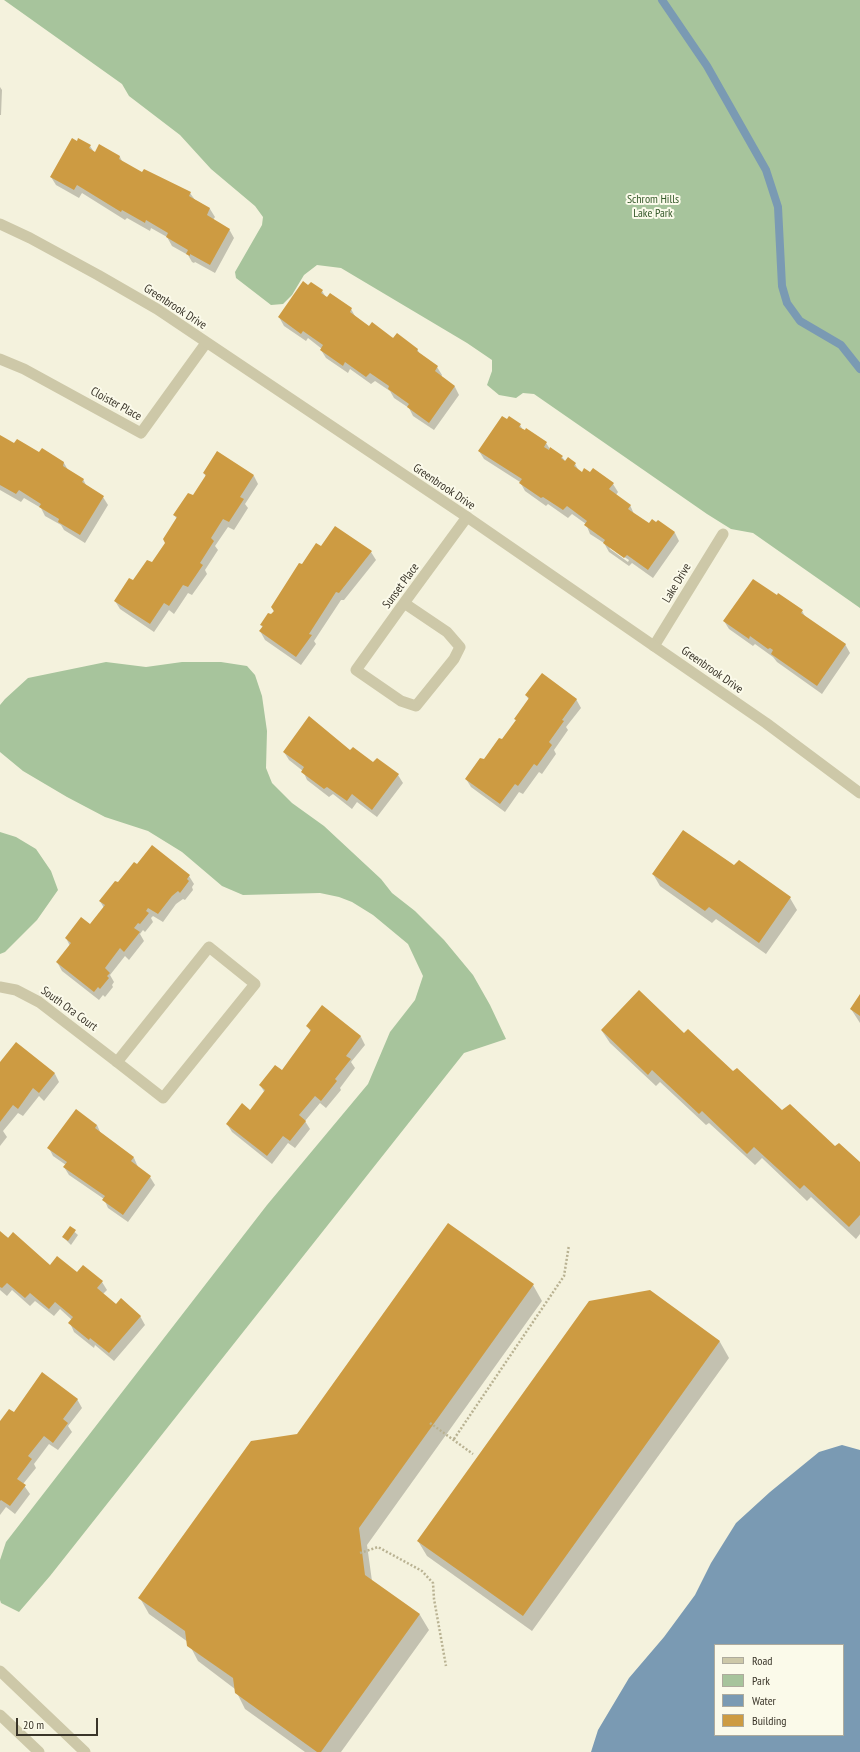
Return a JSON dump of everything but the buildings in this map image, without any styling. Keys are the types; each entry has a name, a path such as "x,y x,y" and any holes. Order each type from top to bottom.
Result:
{"street":[{"name":"Greenbrook Drive","path":"0,224 30,238 157,309 467,517 766,723 860,793"},
{"name":"Cloister Place","path":"0,359 24,369 141,433 206,343"},
{"name":"Sunset Place","path":"404,603 447,632 460,647 454,659 416,706 401,701 356,670 404,603 467,517"},
{"name":"Lake Drive","path":"654,646 723,534"},
{"name":"South Ora Court","path":"0,987 16,990 39,1002 163,1098 255,984 209,947 118,1062"},
{"path":"0,1671 85,1752"},
{"path":"0,1715 39,1752"}],"path":[{"path":"454,1439 564,1276 568,1245"},
{"path":"430,1422 473,1454"},
{"path":"360,1553 378,1547 422,1571 433,1583 434,1599 446,1666"}],"green space":[{"name":"Schrom Hills Lake Park","path":"4,0 860,0 860,608 753,533 731,529 707,514 534,394 523,393 516,398 499,395 487,385 492,371 492,360 467,343 341,268 317,265 304,275 292,295 283,304 271,305 236,278 235,272 262,225 263,217 255,206 211,169 180,135 129,96 122,84"},
{"path":"106,662 146,667 182,662 221,662 247,666 255,675 262,696 267,731 266,768 272,783 292,803 324,826 381,879 392,893 415,911 444,940 473,975 490,1005 506,1039 464,1053 50,1576 19,1612 1,1603 0,1600 0,1560 6,1542 267,1205 368,1084 390,1032 415,1000 423,976 408,944 373,915 352,902 339,897 320,893 243,895 222,886 182,852 148,831 105,817 67,797 23,771 0,752 0,705 28,678"},
{"path":"0,832 16,837 36,849 51,871 58,890 37,920 5,952 0,954"}],"water":[{"path":"842,1445 860,1450 860,1752 591,1752 598,1730 629,1678 664,1637 695,1595 711,1563 736,1523 770,1492 819,1452"}],"waterway":[{"path":"662,0 707,66 766,170 778,207 782,286 787,303 800,321 841,345 860,369"}]}
